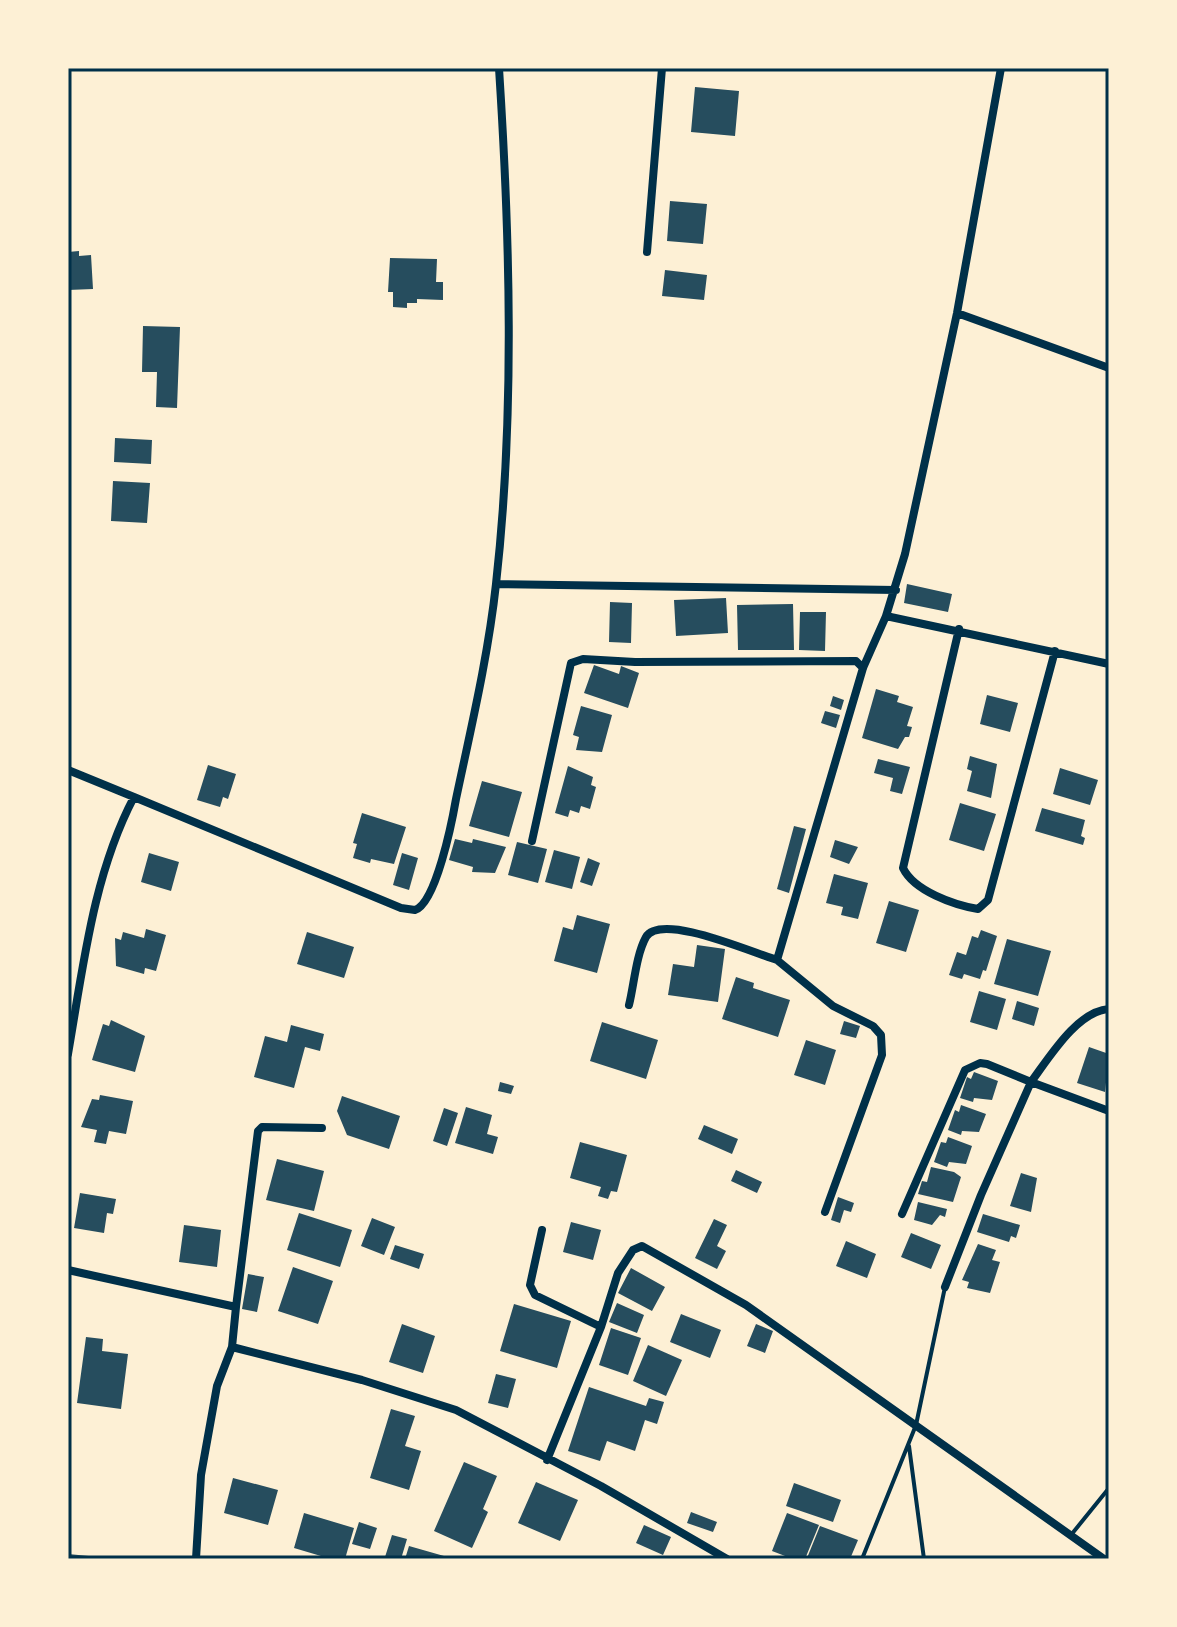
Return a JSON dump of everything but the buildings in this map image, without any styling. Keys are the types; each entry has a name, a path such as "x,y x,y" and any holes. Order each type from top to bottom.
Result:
{"street":[{"path":"68,770 401,908 422,908 428,901 451,825 483,670 496,584 509,365 499,68"},
{"path":"647,252 662,68"},
{"path":"777,960 863,668 896,590 957,313 1001,68"},
{"path":"957,313 1109,368"},
{"path":"496,584 896,590"},
{"path":"886,616 959,629 1109,664"},
{"path":"959,629 903,868 916,885 968,907 978,909 988,900 1055,651"},
{"path":"532,841 571,663 583,659 635,662 856,661 863,668"},
{"path":"68,1054 90,929 116,830 134,797"},
{"path":"629,1005 646,937 655,929 667,926 777,960 833,1006 873,1026 881,1035 882,1055 825,1212"},
{"path":"945,1287 1031,1082 1059,1045 1082,1023 1099,1010 1109,1009"},
{"path":"902,1214 965,1070 980,1063 987,1064 1109,1111"},
{"path":"196,1559 201,1475 217,1386 232,1347 258,1131 262,1127 322,1128"},
{"path":"542,1230 530,1285 535,1295 601,1327"},
{"path":"547,1460 601,1327 618,1273 633,1250 642,1246 746,1305 1104,1559"},
{"path":"68,1270 236,1307"},
{"path":"232,1347 362,1380 456,1410 601,1486 727,1559"}],"lane":[{"path":"862,1559 916,1425 945,1287"},
{"path":"909,1445 924,1559"},
{"path":"1071,1535 1109,1488"}]}
